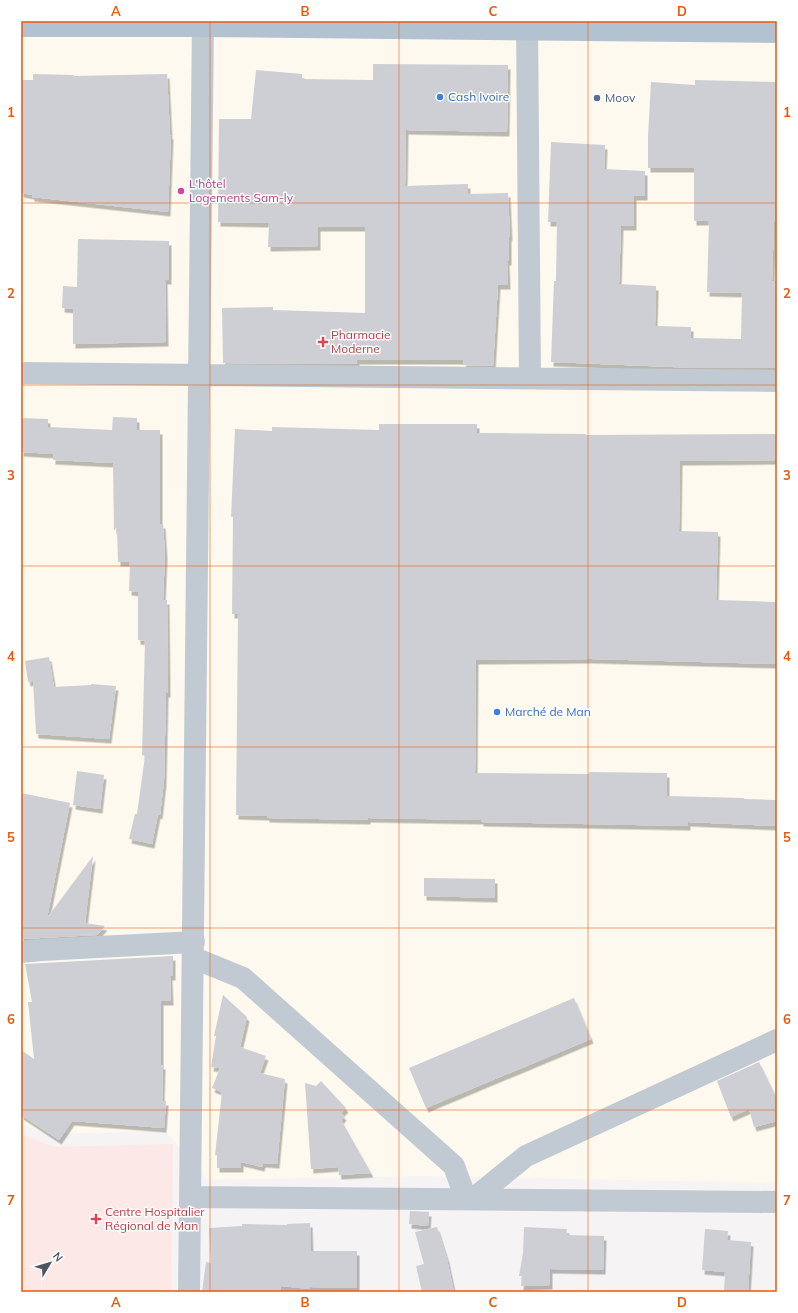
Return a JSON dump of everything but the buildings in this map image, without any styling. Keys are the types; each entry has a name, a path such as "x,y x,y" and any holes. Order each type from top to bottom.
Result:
{"main road":[{"path":"21,26 203,23 527,25 777,32"}],"street":[{"path":"190,1292 203,23"},
{"path":"527,25 530,378"},
{"path":"21,373 777,381"},
{"path":"21,952 41,950 194,950 243,978 454,1166 470,1199"},
{"path":"470,1199 526,1156 777,1040"},
{"path":"191,1197 777,1202"}],"shaded area":[{"path":"21,21 777,21 777,1183 424,1176 207,1180 165,1131 47,1134 21,1124"},
{"name":"Centre Hospitalier Régional de Man","path":"21,1134 54,1147 173,1144 171,1292 21,1292"}],"place":[{"name":"Cash Ivoire","path":"440,97"},
{"name":"Moov","path":"597,98"},
{"name":"L'hôtel Logements Sam-ly","path":"181,191"},
{"name":"Pharmacie Moderne","path":"323,342"},
{"name":"Marché de Man","path":"497,712"},
{"name":"Centre Hospitalier Régional de Man","path":"96,1219"}]}
